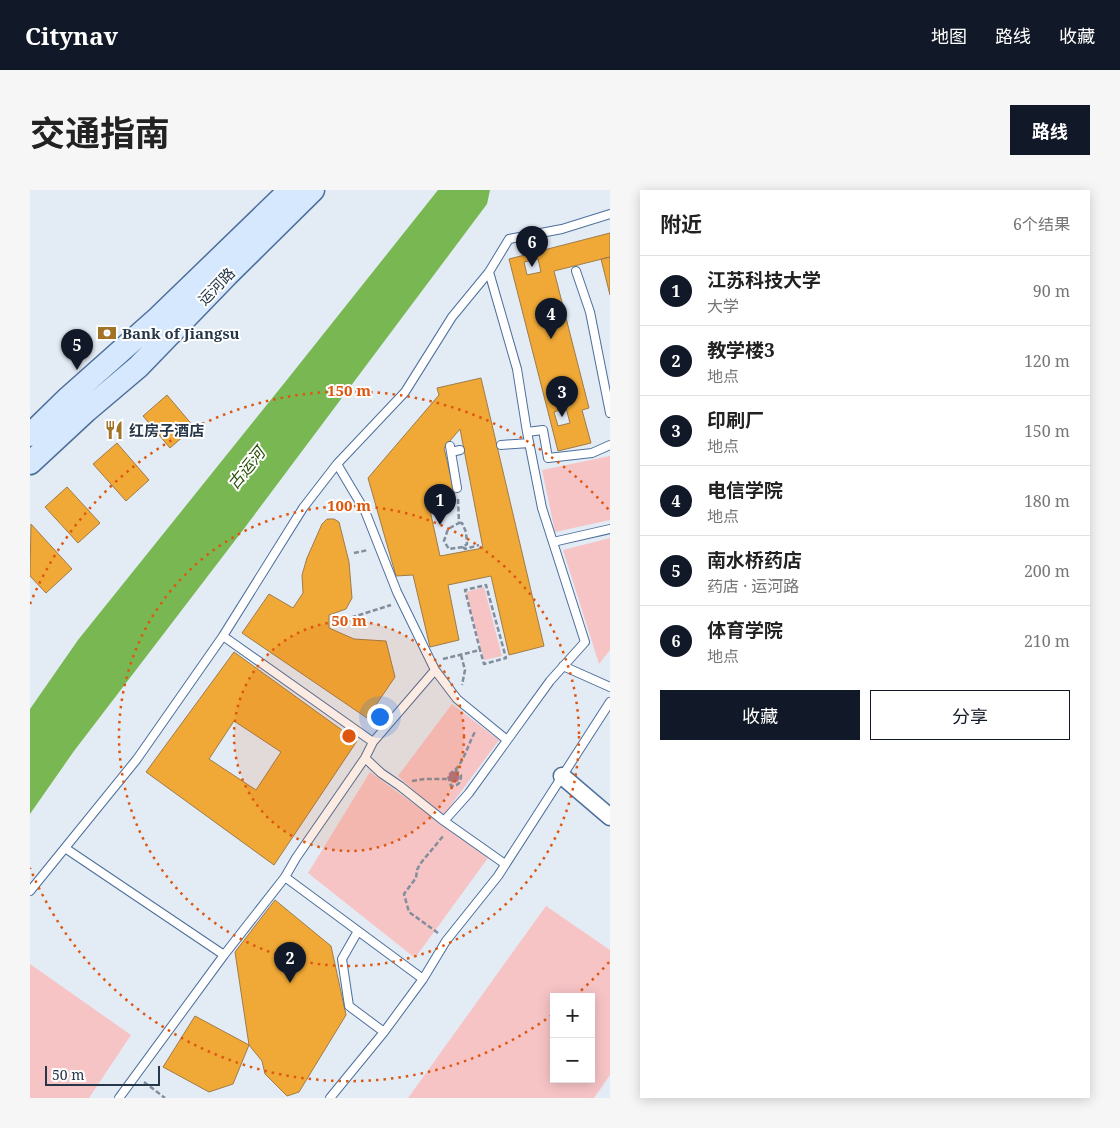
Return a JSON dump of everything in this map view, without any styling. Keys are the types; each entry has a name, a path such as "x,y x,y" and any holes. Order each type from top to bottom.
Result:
{"main road":[{"name":"运河路","path":"30,435 68,398 159,317 290,190"},
{"name":"运河路","path":"30,463 86,411 138,367 227,274 313,190"}],"street":[{"path":"562,776 610,816"}],"lane":[{"path":"30,891 138,759 223,636 303,508 337,464 405,392 452,317 488,272 509,239 562,229 610,214"},
{"path":"576,271 590,312 610,413"},
{"path":"444,821 469,793 550,681 585,642 542,508 517,369 496,292 488,272"},
{"path":"527,432 543,430 548,458"},
{"path":"501,445 529,443"},
{"path":"533,460 592,452 610,445"},
{"path":"457,488 450,449 460,450"},
{"path":"337,464 365,511 402,600 434,666 457,699 507,740"},
{"path":"553,542 610,529"},
{"path":"223,636 374,742"},
{"path":"119,1098 284,877 374,742 434,666"},
{"path":"563,666 610,687"},
{"path":"330,1098 384,1032 423,979 446,942 505,864 610,702"},
{"path":"365,758 380,773 505,864"},
{"path":"65,848 224,955"},
{"path":"284,877 423,979"},
{"path":"358,931 342,959 349,1006 384,1032"}],"path":[{"path":"457,488 459,523 462,524 466,532 467,544 462,547"},
{"path":"459,523 448,529 444,541 449,549 462,547 465,549 479,545"},
{"path":"354,553 379,548"},
{"path":"486,585 506,658 484,664 480,650 465,590 486,585"},
{"path":"337,622 402,600"},
{"path":"434,666 461,655 480,650"},
{"path":"457,699 465,670 461,655"},
{"path":"447,779 450,772 455,770 482,720"},
{"path":"447,779 451,786 458,785 461,775 455,770"},
{"path":"400,786 416,780 447,779"},
{"path":"446,942 438,932 409,912 404,894 416,878 420,864 451,826"},
{"path":"136,1075 165,1098"}],"shaded area":[{"path":"610,456 610,520 555,532 542,470"},
{"path":"610,538 610,650 599,664 563,550"},
{"path":"484,587 502,656 484,660 466,592"},
{"path":"452,704 499,740 443,816 398,776"},
{"path":"370,772 488,858 415,958 308,873"},
{"path":"546,906 610,950 610,1075 594,1098 408,1098"},
{"path":"30,964 131,1035 89,1098 30,1098"}],"water":[{"name":"古运河","path":"438,190 490,190 487,204 243,530 74,751 30,814 30,709 78,640"}],"building":[{"path":"610,233 610,257 554,271 589,408 582,410 591,443 558,451 509,259"},
{"path":"610,257 610,295 601,259"},
{"path":"538,259 541,272 527,275 524,262"},
{"path":"481,378 544,646 509,655 491,576 448,585 459,640 430,647 413,575 396,576 368,478 439,395 437,388","holes":["460,429 483,548 440,556 428,501 455,495 444,448"]},
{"path":"167,395 194,427 170,448 143,416"},
{"path":"566,408 570,423 558,426 554,412"},
{"path":"117,443 149,480 126,501 93,464"},
{"path":"67,487 100,523 78,543 45,507"},
{"path":"327,519 334,519 339,522 349,562 352,598 346,609 329,615 329,628 354,639 386,641 395,677 367,718 242,633 269,594 293,608 303,593 302,575 307,558 322,524"},
{"path":"31,524 72,569 46,593 30,576"},
{"path":"234,652 357,741 274,865 146,772","holes":["234,721 281,752 256,790 209,759"]},
{"path":"275,900 331,946 346,1015 299,1092 287,1096 265,1074 262,1061 249,1045 235,952"},
{"path":"195,1016 249,1045 233,1084 209,1092 163,1067"}],"place":[{"name":"体育学院","path":"532,267"},
{"name":"Bank of Jiangsu","path":"107,333"},
{"name":"电信学院","path":"551,339"},
{"name":"南水桥药店","path":"77,370"},
{"name":"印刷厂","path":"562,417"},
{"name":"红房子酒店","path":"114,430"},
{"name":"江苏科技大学","path":"440,525"},
{"name":"教学楼3","path":"290,983"}]}
